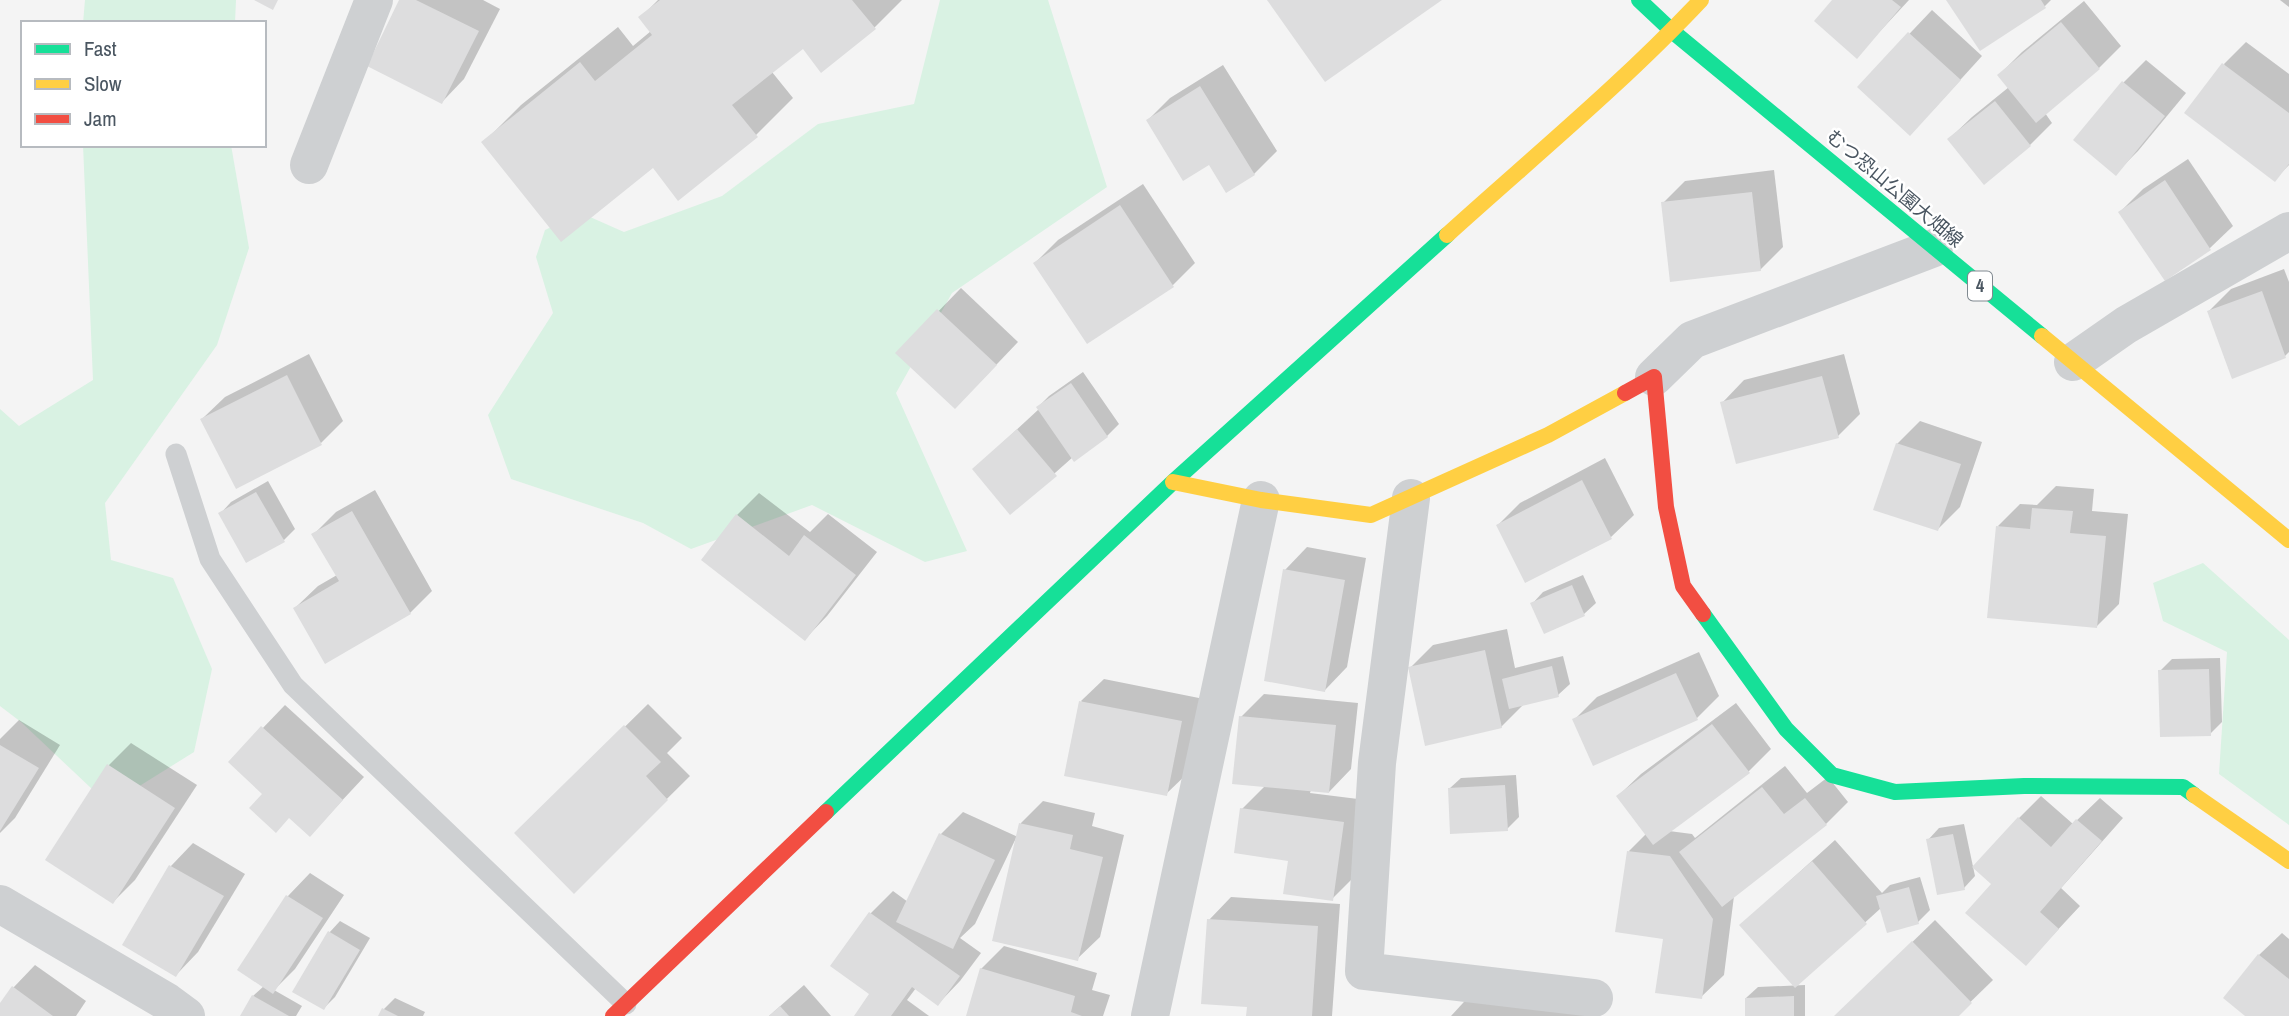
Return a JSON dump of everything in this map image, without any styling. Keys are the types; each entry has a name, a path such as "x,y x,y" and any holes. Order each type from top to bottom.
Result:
{"street":[{"path":"309,165 374,0"},
{"name":"むつ恐山公園大畑線","path":"1639,0 1672,31 2289,540"},
{"path":"619,1010 1173,482 1672,31 1701,0"},
{"path":"2073,362 2126,325 2289,231"},
{"path":"1173,482 1261,500 1371,515 1548,435 1654,377 1692,340 1934,248"},
{"path":"1654,377 1666,508 1684,586 1786,729 1832,775 1895,792 2024,786 2183,787 2289,861"},
{"path":"1411,498 1377,763 1364,971 1594,999"},
{"path":"1150,1016 1261,500"},
{"path":"0,904 167,1002 186,1016"}],"lane":[{"path":"176,454 210,559 293,685 619,1010"}],"green space":[{"path":"85,0 236,0 235,21 83,21"},
{"path":"940,0 1048,0 1107,187 952,293 896,393 967,551 925,562 812,505 691,549 643,523 511,479 488,415 553,313 536,257 545,230 581,213 624,232 722,196 818,124 914,104"},
{"path":"83,147 231,147 249,248 217,345 105,503 111,560 173,578 212,669 194,752 109,805 21,722 0,706 0,409 19,426 93,380"},
{"path":"2203,563 2289,640 2289,825 2219,774 2227,652 2163,621 2153,583"}],"building":[{"path":"254,0 278,0 273,10"},
{"path":"399,0 416,0 479,31 442,104 367,66"},
{"path":"660,0 852,0 876,29 821,73 803,49 732,105 758,137 678,201 653,168 561,242 481,142 580,62 595,81 652,35 638,17"},
{"path":"1267,0 1442,0 1325,82"},
{"path":"1832,0 1892,0 1901,7 1857,59 1814,21"},
{"path":"1946,0 2041,0 2046,8 1980,51"},
{"path":"2061,22 2100,69 2036,123 1997,75"},
{"path":"1908,32 1961,80 1910,136 1857,87"},
{"path":"2222,63 2289,113 2289,164 2275,182 2184,113"},
{"path":"2122,81 2165,116 2116,176 2073,140"},
{"path":"1200,86 1255,175 1226,193 1209,165 1183,181 1146,120"},
{"path":"1995,101 2031,146 1984,185 1947,139"},
{"path":"2165,180 2211,250 2165,281 2118,212"},
{"path":"1752,192 1761,271 1670,282 1661,202"},
{"path":"1120,205 1174,287 1087,344 1033,263"},
{"path":"2262,291 2286,358 2232,379 2207,311"},
{"path":"937,309 997,365 955,409 895,353"},
{"path":"287,375 322,445 236,489 200,419"},
{"path":"1822,376 1839,438 1736,464 1720,402"},
{"path":"1071,383 1108,437 1074,462 1036,407"},
{"path":"1017,429 1057,476 1010,515 972,469"},
{"path":"1896,443 1961,464 1938,531 1873,510"},
{"path":"1582,480 1612,539 1525,583 1496,525"},
{"path":"256,492 285,542 246,563 218,513"},
{"path":"2032,508 2073,511 2070,533 2106,536 2097,628 1987,618 1996,526 2030,529"},
{"path":"352,511 411,614 325,664 293,608 339,581 311,534"},
{"path":"736,514 789,556 804,535 856,575 805,641 701,560"},
{"path":"1283,569 1345,580 1325,692 1264,681"},
{"path":"1572,585 1585,616 1544,634 1530,603"},
{"path":"1485,650 1502,728 1425,746 1408,667"},
{"path":"1552,666 1559,697 1509,709 1502,679"},
{"path":"2209,669 2211,736 2160,737 2158,670"},
{"path":"1676,673 1698,720 1593,766 1572,719"},
{"path":"1079,701 1182,721 1167,796 1064,776"},
{"path":"1239,716 1336,725 1329,793 1232,784"},
{"path":"1712,724 1750,773 1653,845 1616,796"},
{"path":"624,725 661,762 646,776 668,800 574,894 514,833"},
{"path":"261,726 343,800 310,837 289,818 276,833 249,808 262,794 228,762"},
{"path":"0,745 39,768 0,831"},
{"path":"107,764 175,808 113,904 45,860"},
{"path":"1505,785 1508,831 1450,834 1448,788"},
{"path":"1762,787 1784,814 1805,798 1827,825 1722,907 1679,852"},
{"path":"1240,808 1344,822 1333,901 1283,894 1288,861 1234,853"},
{"path":"2018,817 2051,847 2076,819 2102,841 2040,912 2059,929 2026,966 1965,913 1991,884 1972,867"},
{"path":"1019,823 1073,835 1070,849 1103,857 1078,961 992,941"},
{"path":"939,833 995,860 953,949 896,922"},
{"path":"1953,834 1965,890 1937,895 1926,839"},
{"path":"1627,851 1670,856 1713,919 1702,999 1655,993 1663,939 1615,932"},
{"path":"1812,861 1867,924 1795,988 1739,925"},
{"path":"169,865 224,896 176,977 122,945"},
{"path":"1909,887 1919,924 1887,933 1876,896"},
{"path":"286,895 323,918 273,994 237,970"},
{"path":"869,912 960,976 938,1006 912,987 891,1016 854,1016 869,994 830,966"},
{"path":"1207,919 1318,926 1312,1016 1246,1016 1247,1007 1201,1004"},
{"path":"328,931 360,950 324,1010 292,992"},
{"path":"1912,941 1972,1003 1959,1016 1834,1016"},
{"path":"2258,954 2289,979 2289,1016 2245,1016 2223,998"},
{"path":"980,968 1075,996 1071,1012 1082,1016 966,1016"},
{"path":"12,986 53,1016 0,1016 0,1003"},
{"path":"252,995 289,1016 240,1016"},
{"path":"1794,996 1794,1016 1745,1016 1745,998"},
{"path":"780,1006 789,1016 769,1016"},
{"path":"382,1008 398,1016 378,1016"}],"traffic: fast":[{"path":"1639,0 1672,31 2042,336"},
{"path":"826,812 1173,482 1447,235"},
{"path":"1703,614 1786,729 1832,775 1895,792 2024,786 2183,787 2194,795"}],"traffic: slow":[{"path":"1447,235 1608,91 1701,0"},
{"path":"2042,336 2289,540"},
{"path":"1173,482 1261,500 1371,515 1548,435 1625,393"},
{"path":"2194,795 2289,861"}],"traffic: jam":[{"path":"1625,393 1654,377 1666,507 1683,586 1703,614"},
{"path":"613,1016 826,812"}]}
